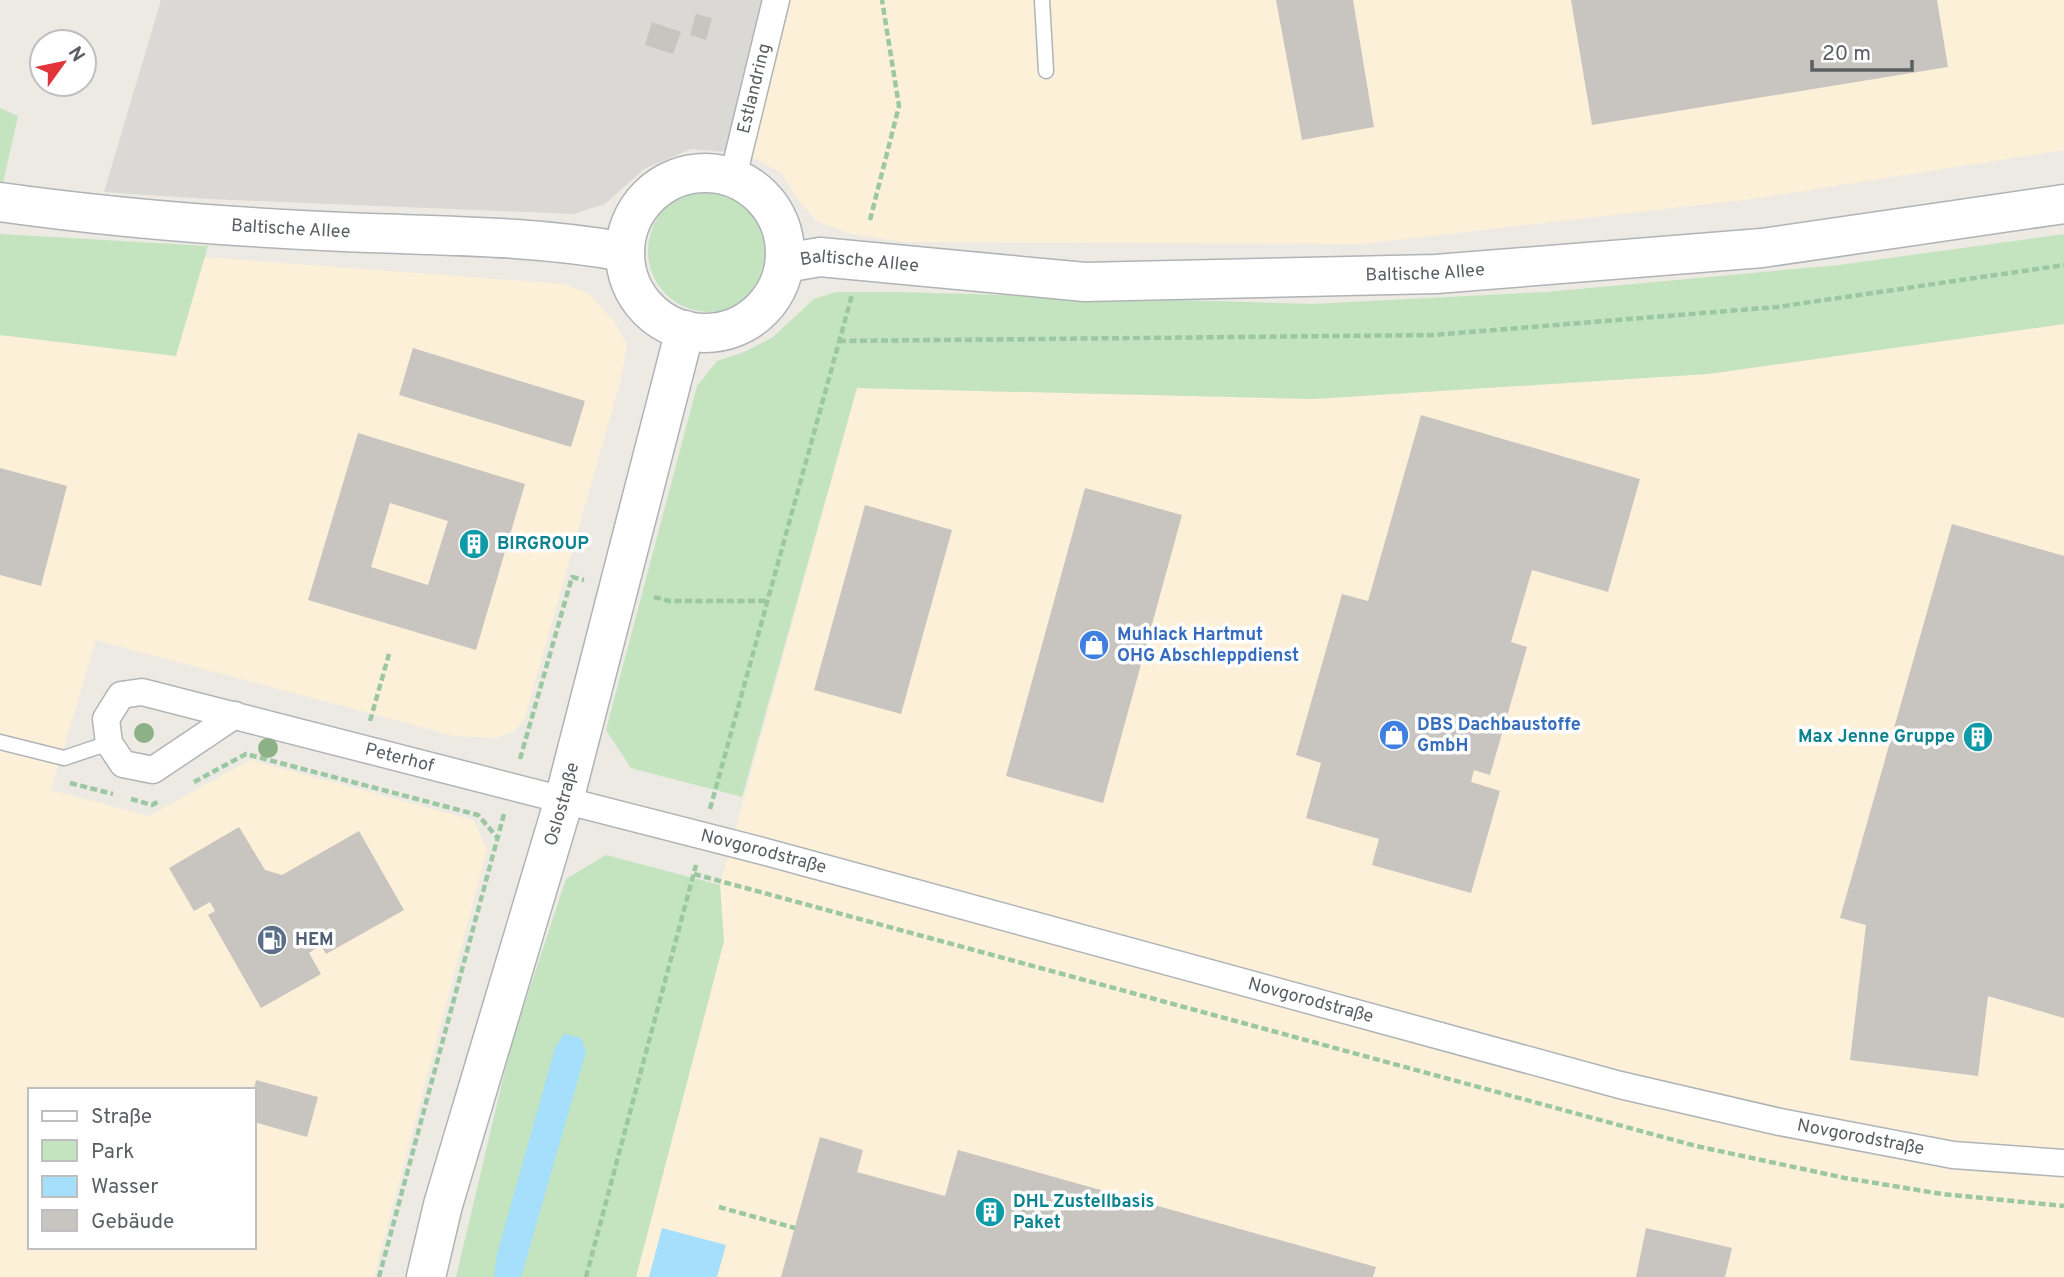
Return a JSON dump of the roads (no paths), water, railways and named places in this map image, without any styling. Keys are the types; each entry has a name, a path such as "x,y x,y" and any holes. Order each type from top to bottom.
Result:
{"main road":[{"name":"Baltische Allee","path":"717,173 733,177 761,195 776,215 784,239 785,264 775,291 746,322 704,333 674,327 655,315 639,297 628,276 626,235 632,218 653,191 667,182 691,174 717,173"},
{"name":"Baltische Allee","path":"0,202 90,215 213,225 512,239 587,245 625,252"},
{"name":"Baltische Allee","path":"785,264 820,257 1084,282 1436,274 1762,248 2064,204"},
{"name":"Oslostraße","path":"426,1277 443,1205 565,800 685,330"}],"street":[{"name":"Estlandring","path":"733,177 776,0"},
{"name":"Peterhof","path":"109,743 106,719 121,695 142,692 565,800"},
{"path":"109,743 123,764 153,770 235,715"},
{"name":"Novgorodstraße","path":"565,800 1620,1085 1780,1122 1953,1155 2064,1163"}],"lane":[{"path":"1042,0 1046,71"},
{"path":"0,742 64,758 109,743"}],"water":[{"path":"564,1034 581,1038 586,1052 522,1274 520,1277 494,1277 497,1254 555,1048"},
{"path":"662,1228 726,1245 717,1277 649,1277"}],"place":[{"name":"BIRGROUP","path":"474,544"},
{"name":"Muhlack Hartmut OHG Abschleppdienst","path":"1094,645"},
{"name":"DBS Dachbaustoffe GmbH","path":"1394,735"},
{"name":"Max Jenne Gruppe","path":"1978,737"},
{"name":"HEM","path":"272,940"},
{"name":"DHL Zustellbasis Paket","path":"990,1212"}]}
